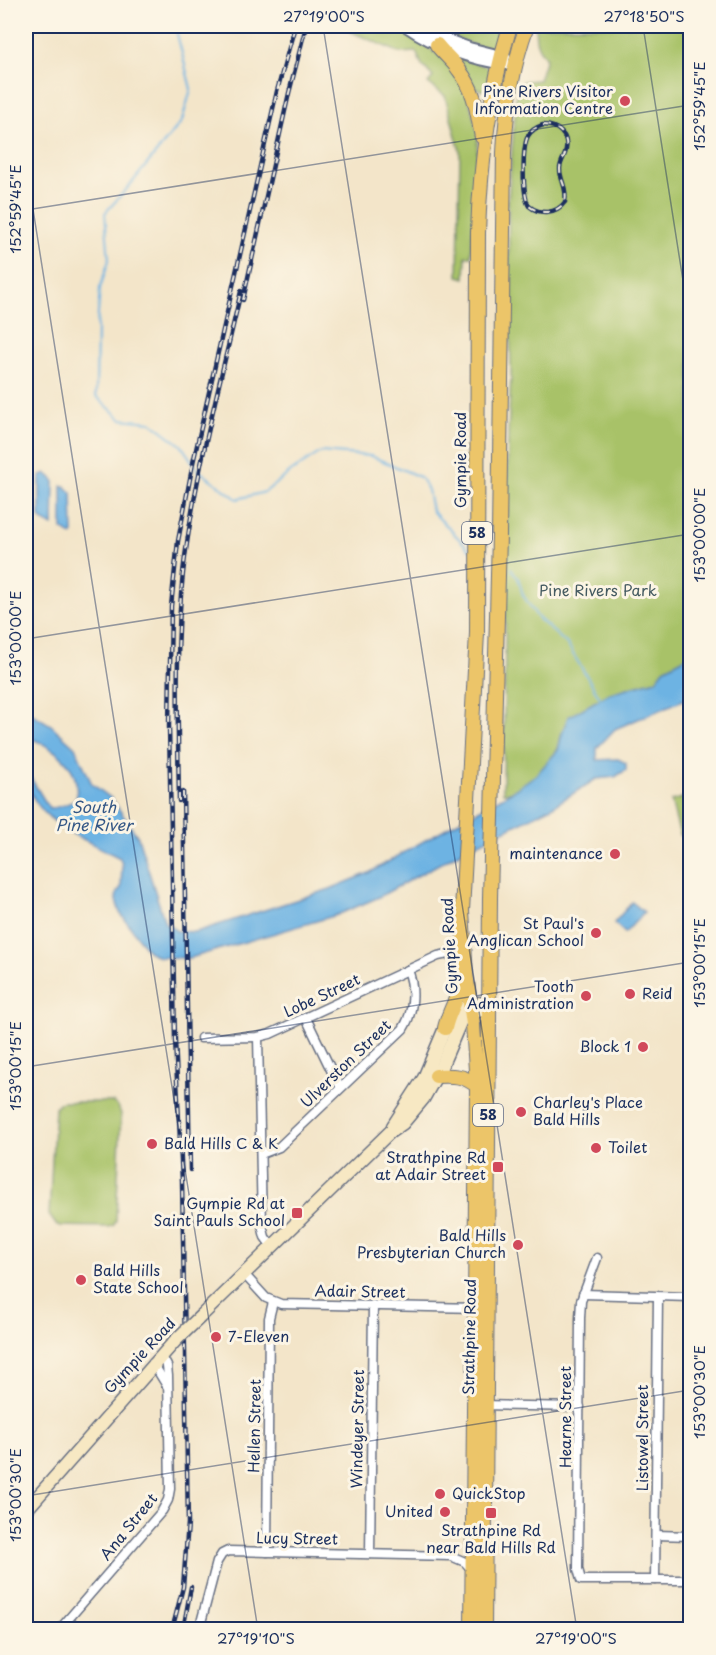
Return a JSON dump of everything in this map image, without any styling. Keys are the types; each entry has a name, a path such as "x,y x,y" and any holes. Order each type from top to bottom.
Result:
{"highway":[{"name":"Gympie Road","path":"471,1008 466,974 462,899 477,633 478,225 485,151 500,60 510,26"},
{"name":"58","path":"489,1006 499,546 504,153 516,62 527,26"},
{"path":"437,45 460,70 472,93 480,117 485,151"},
{"path":"445,1028 448,1014 466,974"},
{"name":"Strathpine Road","path":"484,1629 480,1405 489,1006"},
{"name":"Strathpine Road","path":"471,1008 477,1086 481,1308"},
{"path":"436,1076 462,1077 477,1086"},
{"name":"Strathpine Road","path":"472,1629 473,1543 480,1405"}],"main road":[{"name":"Gympie Road","path":"390,1132 423,1077 445,1028 458,1010 489,1006"},
{"name":"Gympie Road","path":"26,1510 157,1359 390,1132 403,1124 436,1076 460,1021 471,1008"}],"street":[{"path":"406,26 437,45 460,54 516,62"},
{"path":"411,26 500,60"},
{"name":"Lobe Street","path":"201,1038 258,1036 277,1032 438,956 448,954"},
{"name":"Ulverston Street","path":"261,1154 279,1147 406,1024 410,1017 412,999 412,980 408,970"},
{"path":"306,1018 341,1087"},
{"path":"258,1036 262,1229 272,1247"},
{"name":"Hearne Street","path":"597,1258 583,1294 580,1318 578,1569 580,1580 655,1580"},
{"path":"244,1274 263,1295 273,1302"},
{"path":"583,1294 690,1297"},
{"name":"Listowel Street","path":"655,1580 658,1297"},
{"name":"Adair Street","path":"273,1302 481,1308"},
{"name":"Hellen Street","path":"267,1552 269,1318 273,1302"},
{"name":"Windeyer Street","path":"370,1554 373,1305"},
{"name":"Ana Street","path":"59,1629 162,1511 168,1500 170,1489 167,1386 157,1359"},
{"path":"480,1405 580,1407"},
{"path":"656,1535 690,1536"},
{"path":"451,1556 463,1551 473,1543"},
{"name":"Lucy Street","path":"199,1629 215,1566 222,1554 231,1551 451,1556"},
{"path":"451,1556 465,1562 473,1571"},
{"path":"655,1580 690,1580"}],"green space":[{"path":"338,26 399,26 444,59 466,88 478,134 471,256 466,256 465,278 458,276 460,151 445,96 428,83 433,77 422,65 416,52 400,53"},
{"path":"425,26 497,26 499,41 488,48 481,48"},
{"name":"Pine Rivers Park","path":"536,26 690,26 690,655 664,669 656,680 627,688 562,733 552,759 540,772 518,789 503,793 508,433 511,376 508,201 517,89 524,81 539,80 546,58 537,43"},
{"path":"455,56 491,68 487,92 475,88"},
{"path":"690,796 690,834 680,836 671,801"},
{"path":"112,1102 118,1106 121,1114 116,1220 114,1225 109,1227 57,1226 49,1215 55,1108 59,1103"}],"water":[{"path":"46,473 54,480 53,526 40,517 40,476"},
{"path":"62,486 72,493 73,533 71,535 62,529"},
{"name":"South Pine River","path":"690,655 690,697 615,729 597,748 597,760 618,759 626,763 626,770 615,777 596,779 550,808 457,854 377,898 337,915 190,958 159,957 148,951 120,913 116,900 117,892 121,888 120,858 59,827 36,801 28,784 26,770 49,808 64,805 77,797 75,778 68,764 48,747 26,737 26,710 51,725 75,747 92,784 112,799 138,837 165,923 177,931 196,932 330,889 369,873 511,792 537,774 558,750 568,717 610,693 656,680 664,669"},
{"path":"632,902 644,912 625,933 614,923"}],"waterway":[{"path":"175,26 191,89 182,121 105,213 109,260 100,288 96,396 121,419 151,422 181,445 198,470 237,499 265,492 321,452 371,456 420,477 428,490 432,511 470,550"},
{"path":"511,568 518,578 523,595 538,618 567,644 600,698"}],"railway":[{"path":"172,1630 183,1587 188,1523 182,1181 175,1040 169,726 171,606 178,541 193,463 277,91 295,26"},
{"path":"243,300 306,26"},
{"path":"543,125 557,129 566,140 560,169 565,202 557,209 548,212 538,211 529,206 524,182 526,142 531,132 543,125"},
{"path":"179,801 178,658 183,573 201,467 241,291"},
{"path":"183,792 190,1170"},
{"path":"183,1630 191,1587"}],"place":[{"name":"Pine Rivers Visitor Information Centre","path":"625,101"},
{"name":"maintenance","path":"615,854"},
{"name":"St Paul's Anglican School","path":"596,933"},
{"name":"Reid","path":"630,994"},
{"name":"Tooth Administration","path":"586,996"},
{"name":"Block 1","path":"643,1047"},
{"name":"Charley's Place Bald Hills","path":"521,1112"},
{"name":"Bald Hills C & K","path":"152,1144"},
{"name":"Toilet","path":"596,1148"},
{"name":"Strathpine Rd at Adair Street","path":"498,1167"},
{"name":"Gympie Rd at Saint Pauls School","path":"297,1213"},
{"name":"Bald Hills Presbyterian Church","path":"518,1245"},
{"name":"Bald Hills State School","path":"81,1280"},
{"name":"7-Eleven","path":"216,1337"},
{"name":"QuickStop","path":"440,1494"},
{"name":"United","path":"445,1512"},
{"name":"Strathpine Rd near Bald Hills Rd","path":"491,1513"}]}
